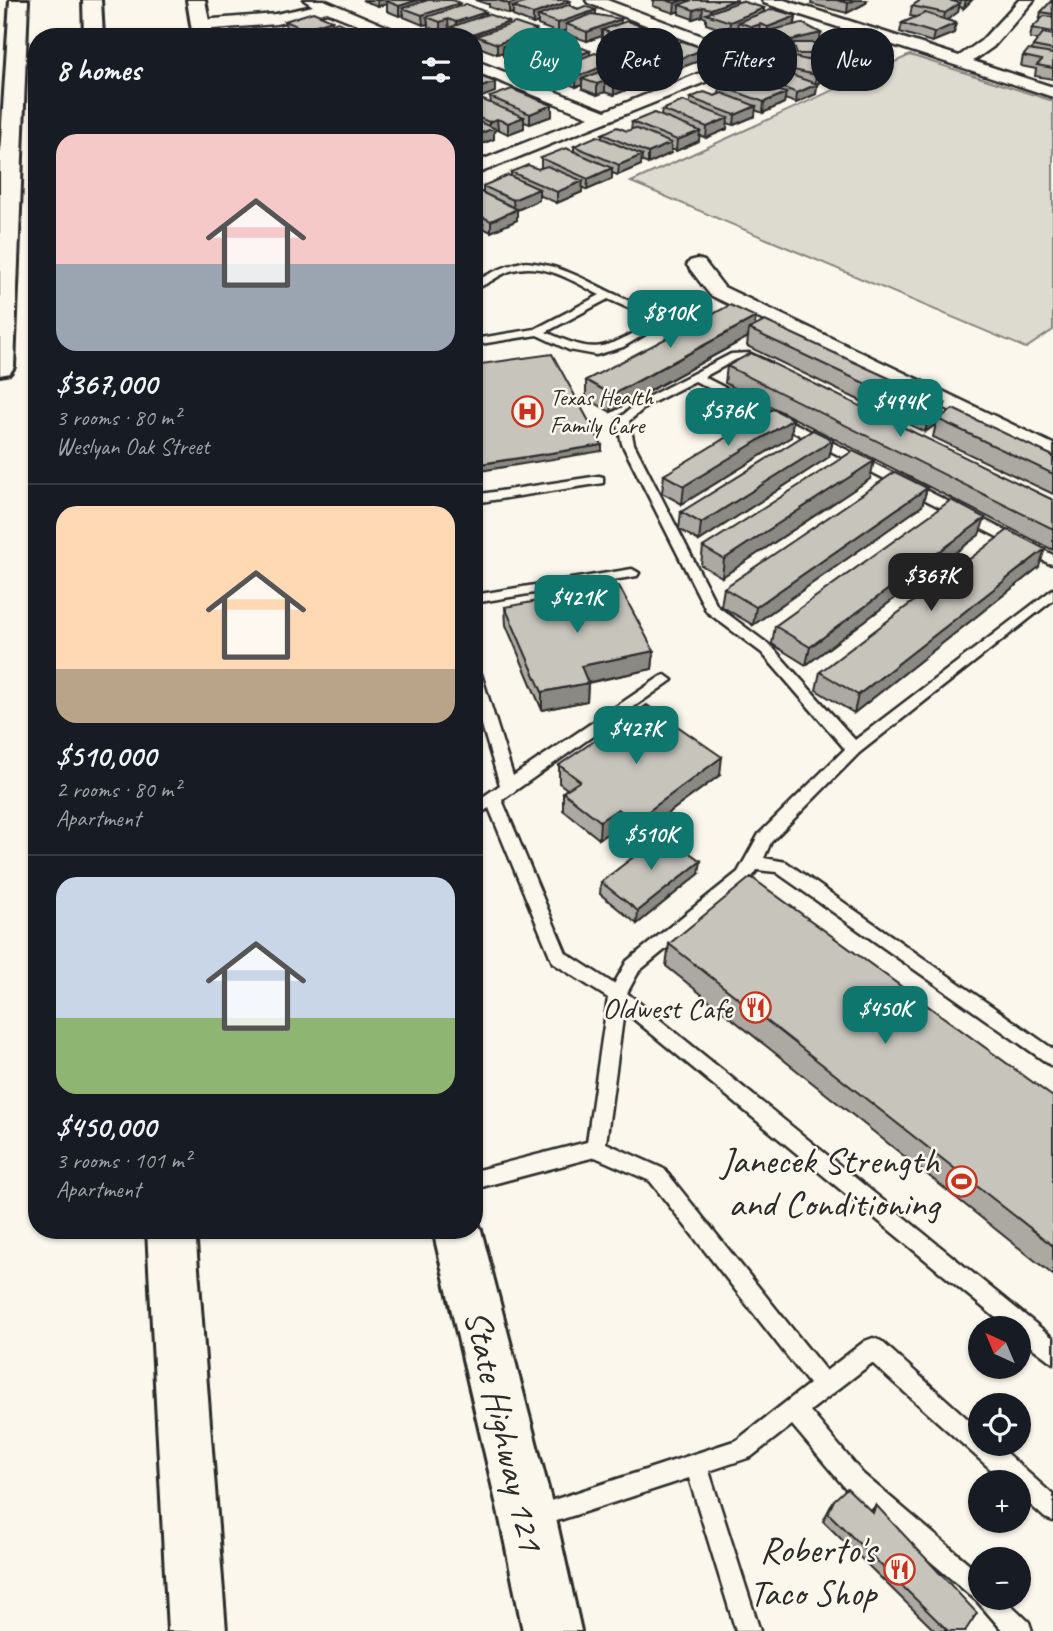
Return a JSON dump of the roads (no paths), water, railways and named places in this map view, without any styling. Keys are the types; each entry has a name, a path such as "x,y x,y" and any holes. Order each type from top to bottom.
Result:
{"main road":[{"path":"0,367 3,239 19,0"},
{"path":"92,0 94,28"},
{"path":"196,0 201,28"},
{"path":"173,1239 197,1631"},
{"name":"State Highway 121","path":"459,1239 528,1519 552,1631"}],"street":[{"path":"311,0 381,28"},
{"path":"483,166 749,59 593,0"},
{"path":"769,0 1053,92"},
{"path":"961,62 987,44 1027,0"},
{"path":"220,28 329,7"},
{"path":"483,69 604,117"},
{"path":"696,265 717,291 1053,453"}],"lane":[{"path":"483,281 508,268 523,265 545,266 639,309 652,319 652,327 619,345 595,354 578,351 538,332"},
{"path":"483,341 538,332 608,295"},
{"path":"774,368 749,356 735,356 644,403 623,419 628,444 653,483 712,609 767,649 854,749"},
{"path":"696,377 764,418 1053,560"},
{"path":"483,498 598,480"},
{"path":"483,598 632,573"},
{"path":"596,1148 617,995 633,966 744,876 765,838 854,749 1053,593"},
{"path":"483,805 665,680"},
{"path":"483,703 509,788"},
{"path":"493,798 559,958 617,995 1053,1352"},
{"path":"753,863 780,866 1053,1059"},
{"path":"483,1178 596,1148 657,1175 825,1387"},
{"path":"528,1519 743,1449 873,1349 1053,1510"},
{"path":"794,1410 855,1482 968,1578"},
{"path":"696,1465 748,1631"},
{"path":"1000,1610 1020,1631"}],"place":[{"name":"Texas Health Family Care","path":"527,411"},
{"name":"Oldwest Cafe","path":"755,1008"},
{"name":"Janecek Strength and Conditioning","path":"962,1181"},
{"name":"Roberto's Taco Shop","path":"899,1570"}]}
